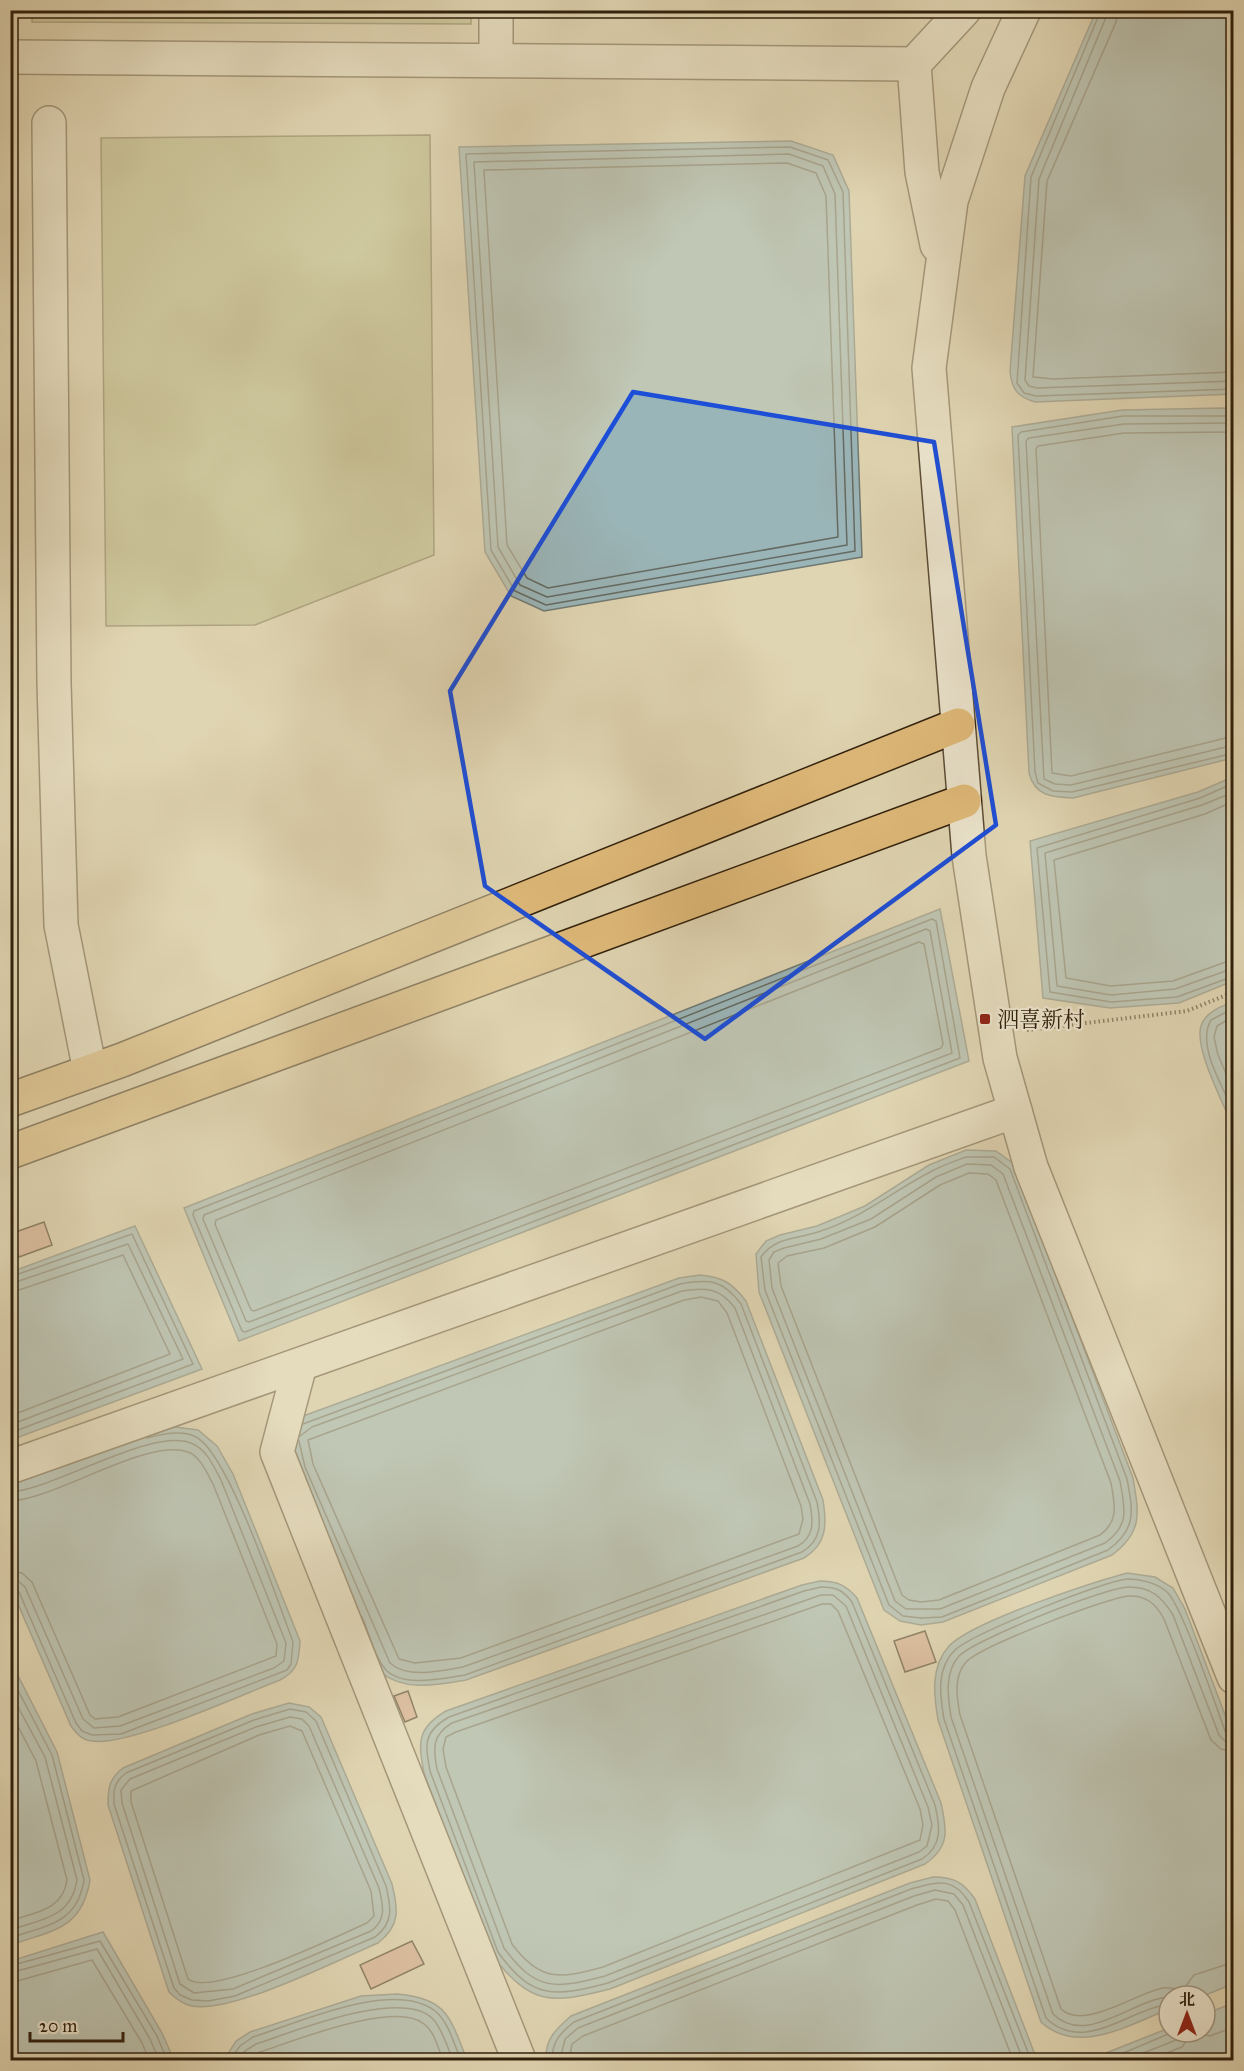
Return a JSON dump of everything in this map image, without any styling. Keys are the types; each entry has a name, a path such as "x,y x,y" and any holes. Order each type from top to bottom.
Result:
{"main road":[{"path":"10,1100 90,1071 958,725"},
{"path":"10,1152 964,801"}],"street":[{"path":"496,10 496,59"},
{"path":"942,270 922,172 914,64 964,10"},
{"path":"1024,10 988,88 951,201 929,368 969,856 997,1034 1030,1167 1233,1677"},
{"path":"10,57 914,64"},
{"path":"49,123 54,682 61,925 90,1071"},
{"path":"10,1467 1015,1112"},
{"path":"300,1365 277,1452 519,2061"}],"path":[{"path":"997,1034 1187,1011 1233,992"}],"highlighted area":[{"path":"633,392 934,442 996,825 705,1039 485,886 450,691"}],"green space":[{"path":"471,10 471,24 32,22 32,11"},
{"path":"430,135 434,555 255,625 106,626 101,138"}],"water":[{"path":"1096,11 1233,11 1233,394 1035,402 1020,395 1012,384 1010,372 1025,176"},
{"path":"791,141 833,155 849,191 862,557 544,611 511,596 485,552 459,147"},
{"path":"1223,408 1234,410 1233,758 1073,798 1045,794 1035,786 1029,773 1012,427 1122,410"},
{"path":"1233,777 1233,981 1179,1003 1110,1008 1043,998 1030,841 1198,792"},
{"path":"940,909 969,1061 239,1341 184,1208"},
{"path":"1233,1002 1233,1127 1206,1062 1200,1036 1201,1026 1206,1017 1214,1010"},
{"path":"966,1150 996,1151 1014,1164 1133,1478 1137,1512 1134,1530 1122,1547 1112,1555 943,1622 921,1625 900,1621 884,1610 759,1292 756,1254 766,1241 780,1235 817,1226 865,1206 929,1165"},
{"path":"135,1226 202,1369 11,1440 11,1272"},
{"path":"700,1275 715,1277 726,1282 746,1301 823,1500 825,1526 817,1547 804,1558 466,1680 432,1685 410,1685 380,1672 292,1472 291,1424 306,1415 679,1278"},
{"path":"168,1426 198,1430 217,1446 233,1474 300,1641 298,1659 291,1673 280,1680 157,1728 109,1741 92,1741 80,1736 71,1726 11,1588 10,1480"},
{"path":"1127,1573 1155,1577 1173,1588 1185,1609 1233,1736 1233,1984 1217,1990 1217,1984 1157,1984 1157,2014 1104,2034 1071,2037 1055,2032 1041,2022 938,1720 935,1682 943,1654 962,1636 1006,1615"},
{"path":"820,1581 841,1585 857,1598 941,1803 945,1837 939,1851 925,1864 610,1989 557,1998 544,1997 519,1984 492,1955 424,1773 421,1744 429,1724 446,1711 802,1585"},
{"path":"11,1662 57,1752 90,1880 86,1897 72,1919 52,1931 11,1945"},
{"path":"289,1703 309,1707 321,1717 392,1884 396,1901 394,1923 391,1930 378,1943 285,1984 232,2002 210,2006 188,2005 169,1992 108,1805 110,1784 123,1768 252,1714"},
{"path":"933,1877 947,1878 957,1882 966,1888 975,1899 1037,2060 546,2060 547,2046 552,2035 571,2016 910,1883"},
{"path":"103,1932 162,2033 174,2060 11,2060 11,1961"},
{"path":"397,1994 414,1996 437,2005 451,2021 467,2060 224,2060 236,2041 250,2032 361,1996"},
{"path":"1233,2003 1233,2060 1097,2060 1106,2053 1157,2033 1157,2044 1217,2044 1217,2009"}],"building":[{"path":"44,1222 52,1245 19,1257 10,1234"},
{"path":"925,1631 936,1662 905,1672 894,1641"},
{"path":"408,1691 417,1717 405,1722 394,1696"},
{"path":"412,1941 424,1964 371,1989 360,1965"}],"place":[{"name":"泗喜新村","path":"985,1019"}]}
